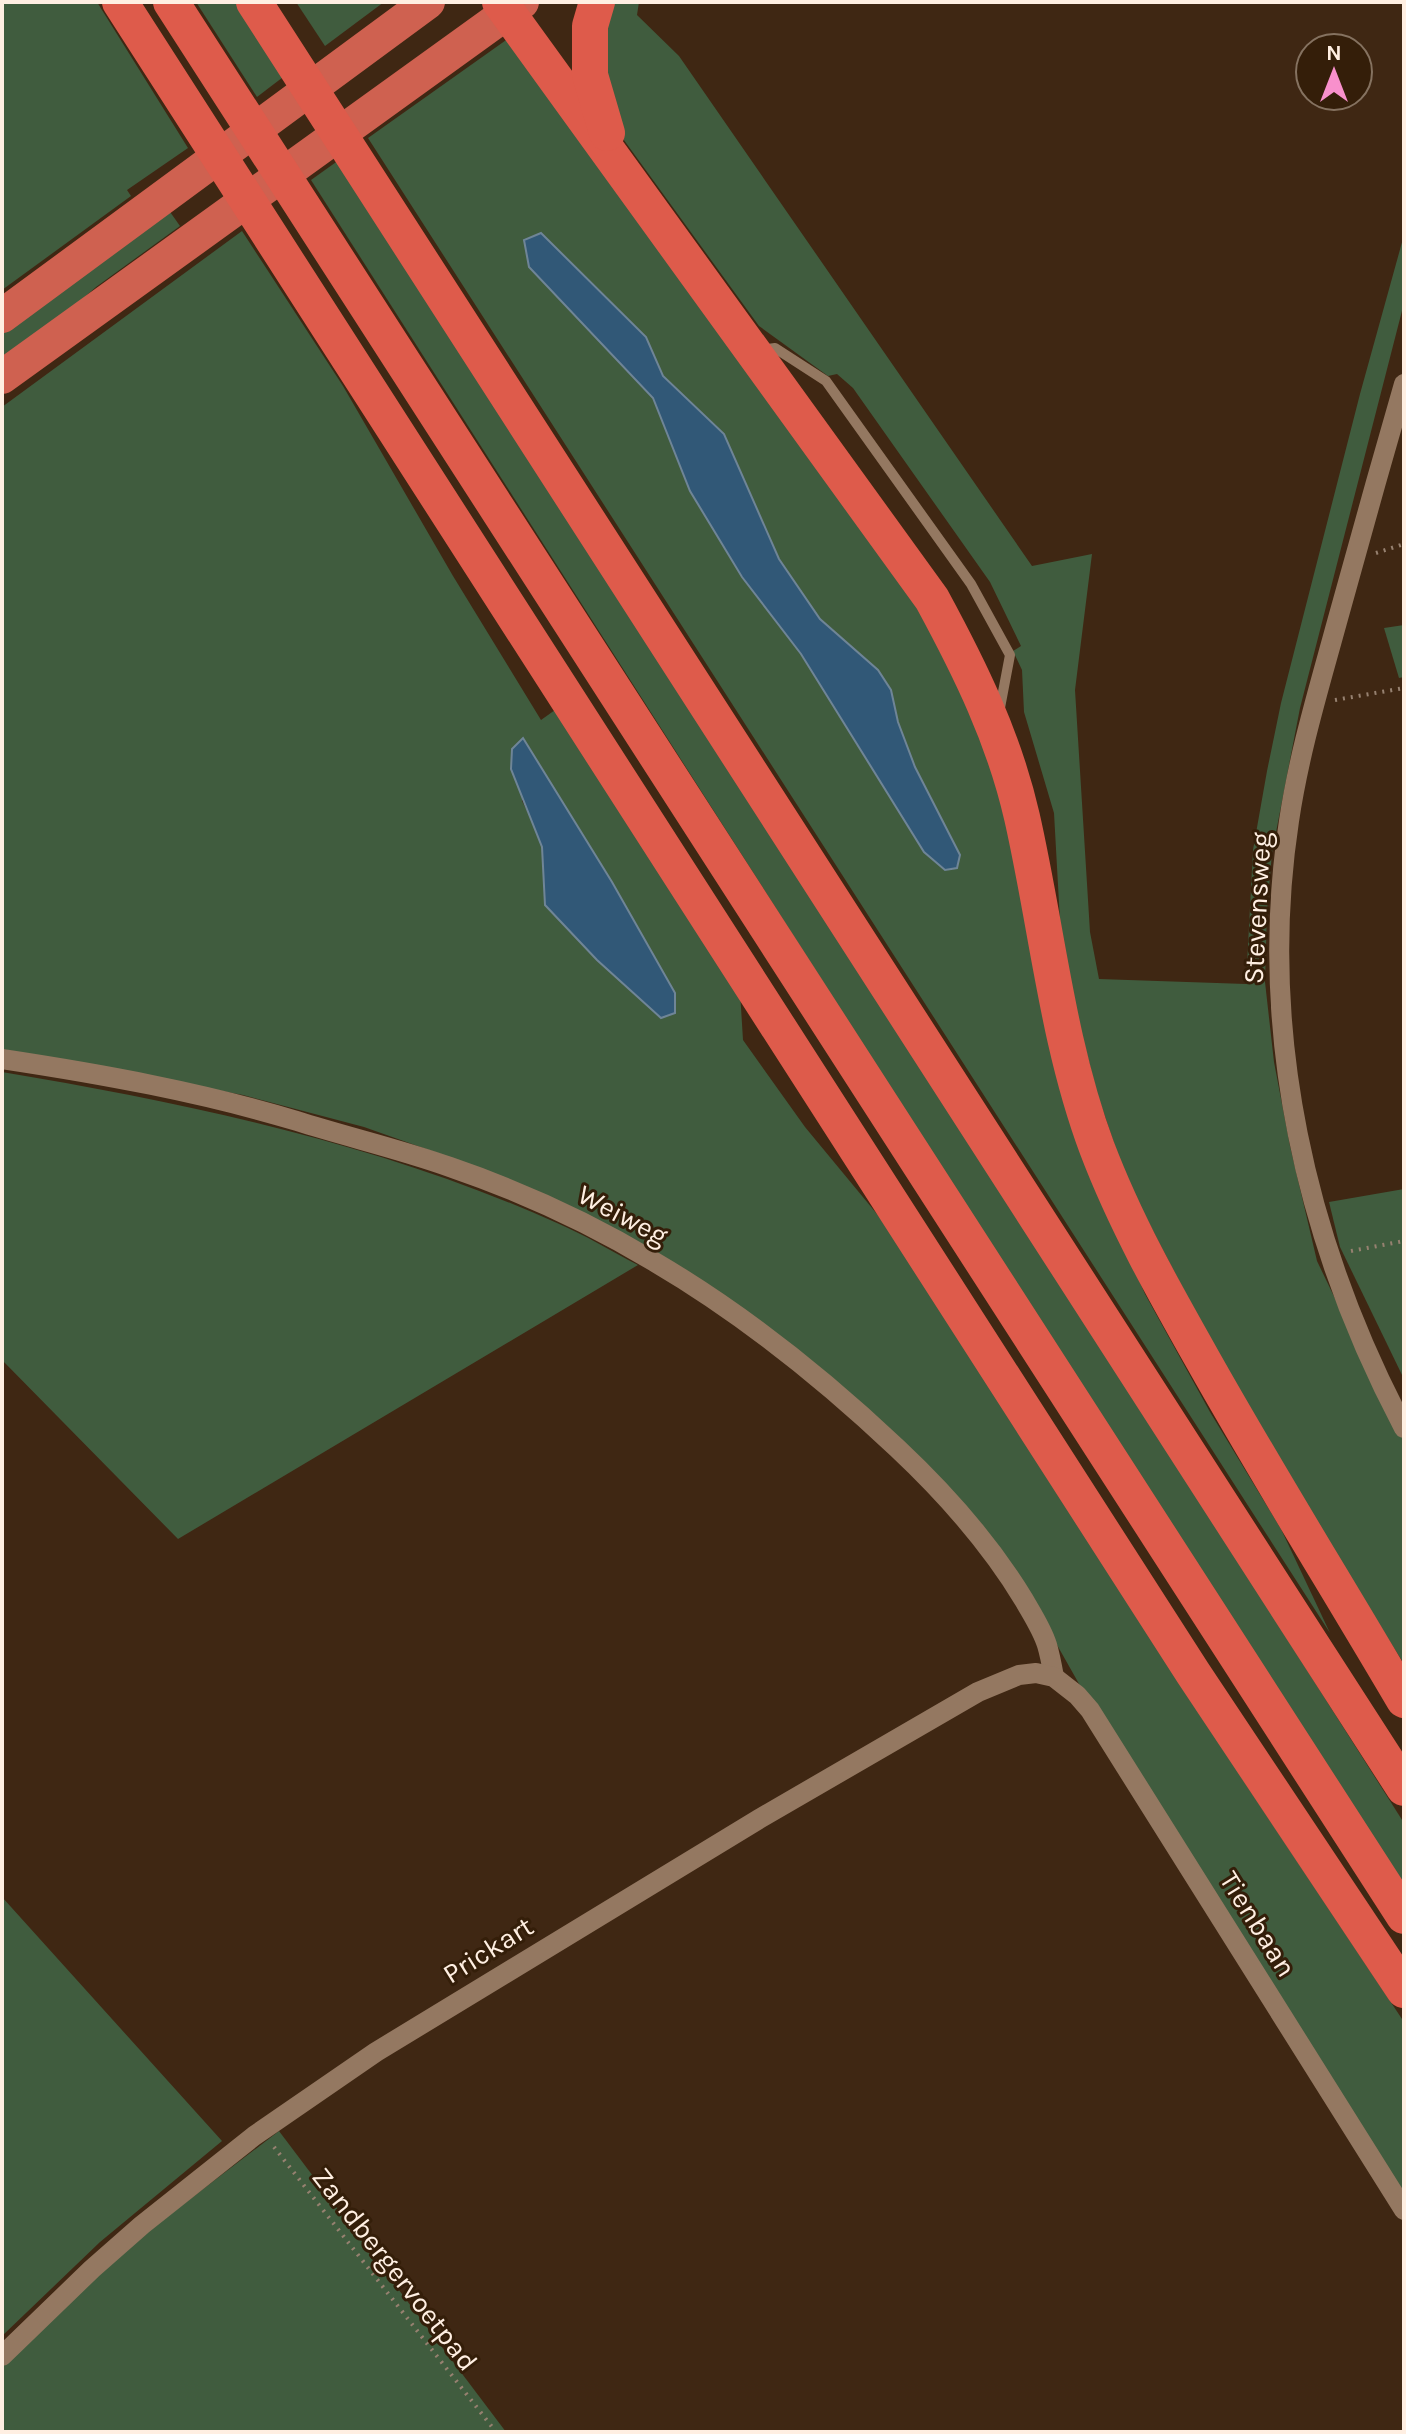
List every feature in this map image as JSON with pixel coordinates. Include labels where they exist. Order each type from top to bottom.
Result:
[{"type":"highway","points":[[120,2],[1185,1660],[1404,1990]]},
{"type":"highway","points":[[171,2],[1404,1916]]},
{"type":"highway","points":[[254,2],[1404,1788]]},
{"type":"highway","points":[[597,2],[590,26],[590,75],[612,156]]},
{"type":"highway","points":[[2,377],[432,67],[510,6],[612,156],[932,599],[972,673],[996,731],[1022,817],[1062,1030],[1097,1147],[1118,1199],[1162,1287],[1224,1397],[1404,1700]]},
{"type":"highway","points":[[2,316],[415,12]]},
{"type":"street","name":"Stevensweg","points":[[1404,384],[1296,776],[1284,857],[1281,931],[1282,1014],[1288,1078],[1299,1142],[1330,1256],[1357,1332],[1404,1428]]},
{"type":"street","name":"Weiweg","points":[[2,1059],[80,1071],[198,1096],[334,1130],[460,1170],[567,1215],[655,1262],[746,1324],[828,1388],[940,1489],[989,1545],[1025,1601],[1047,1644],[1054,1677]]},
{"type":"street","name":"Prickart","points":[[2,2356],[142,2225],[262,2131],[376,2052],[559,1939],[932,1718],[998,1682],[1036,1673],[1054,1677]]},
{"type":"street","name":"Tienbaan","points":[[1054,1677],[1090,1710],[1404,2210]]},
{"type":"path","points":[[1314,703],[1404,688]]},
{"type":"path","points":[[1330,1256],[1404,1241]]},
{"type":"path","name":"Zandbergervoetpad","points":[[262,2131],[496,2432]]},
{"type":"green space","points":[[2,2],[97,2],[188,148],[127,190],[131,196],[2,290]]},
{"type":"green space","points":[[196,2],[247,2],[291,71],[257,97]]},
{"type":"green space","points":[[296,2],[384,2],[325,46]]},
{"type":"green space","points":[[612,2],[639,2],[637,15],[679,56],[1032,566],[1092,554],[1075,690],[1090,932],[1099,979],[1246,984],[1253,850],[1281,703],[1404,235],[1404,303],[1300,708],[1272,853],[1265,982],[1274,1062],[1317,1261],[1404,1442],[1404,1664],[1289,1479],[1210,1340],[1127,1181],[1097,1093],[1062,957],[1054,813],[1024,712],[1022,670],[1013,651],[1021,646],[990,582],[853,388],[837,374],[828,376],[759,326],[621,136],[609,107],[603,27]]},
{"type":"green space","points":[[509,38],[927,613],[977,701],[1099,1192],[1145,1294],[1210,1412],[1281,1529],[1330,1633],[368,138]],"holes":[[[541,234],[646,337],[663,376],[724,434],[779,559],[820,619],[891,690],[898,722],[915,767],[960,855],[924,852],[801,654],[742,577],[690,491],[653,398],[529,267]]]},
{"type":"green space","points":[[346,155],[1404,1823],[1404,1892],[311,180]]},
{"type":"green space","points":[[168,209],[180,226],[96,287],[2,369],[2,330]]},
{"type":"green space","points":[[242,231],[343,386],[541,720],[555,710],[740,991],[743,1040],[805,1127],[910,1254],[1247,1786],[1404,2022],[1404,2199],[1100,1721],[1039,1613],[981,1523],[737,1310],[477,1167],[364,1127],[243,1095],[2,1049],[2,407]],"holes":[[[523,738],[612,882],[675,993],[661,1018],[546,905],[542,847],[522,801]]]},
{"type":"green space","points":[[1404,625],[1404,677],[1399,678],[1384,628]]},
{"type":"green space","points":[[2,1072],[215,1113],[354,1149],[490,1195],[567,1228],[638,1265],[178,1539],[2,1360]]},
{"type":"green space","points":[[1404,1189],[1404,1379],[1340,1247],[1329,1202]]},
{"type":"green space","points":[[2,1897],[222,2141],[100,2242],[2,2336]]},
{"type":"green space","points":[[279,2131],[506,2432],[2,2432],[2,2364],[117,2255]]},
{"type":"water","points":[[541,233],[646,337],[663,376],[724,434],[779,559],[820,619],[878,670],[891,690],[898,722],[915,767],[960,855],[957,868],[945,870],[924,852],[801,654],[742,577],[690,491],[653,398],[529,267],[524,240]]},
{"type":"water","points":[[523,738],[612,882],[675,993],[675,1013],[661,1018],[597,960],[545,905],[542,847],[511,769],[512,749]]}]
